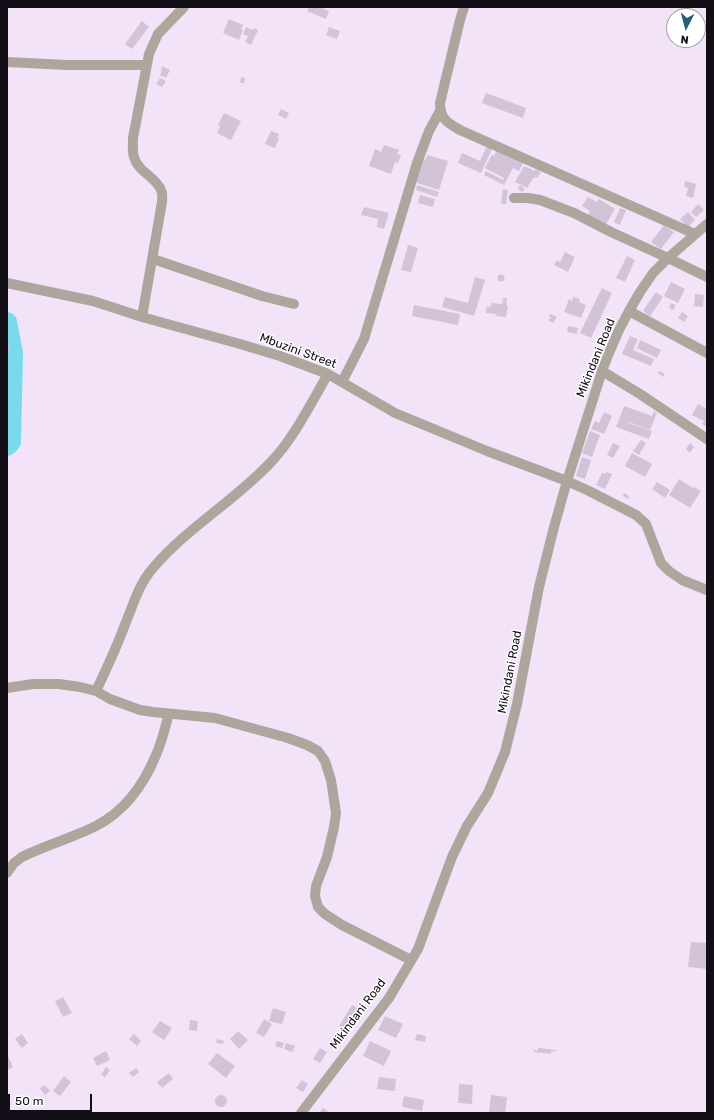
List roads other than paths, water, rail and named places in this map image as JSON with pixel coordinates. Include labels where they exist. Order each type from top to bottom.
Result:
[{"type":"street","points":[[142,317],[162,202],[162,190],[135,161],[132,149],[133,138],[149,54],[158,34],[184,7]]},
{"type":"street","points":[[464,7],[440,103],[440,111],[443,118],[460,130],[695,234]]},
{"type":"street","points":[[7,62],[67,65],[147,65]]},
{"type":"street","points":[[342,382],[364,339],[417,163],[429,131],[440,111]]},
{"type":"street","points":[[514,198],[540,200],[555,205],[707,277]]},
{"type":"street","name":"Mikindani Road","points":[[301,1113],[389,998],[418,949],[452,857],[467,826],[488,792],[505,752],[517,704],[539,587],[554,526],[602,371],[619,330],[640,292],[653,273],[707,224]]},
{"type":"street","points":[[152,259],[255,294],[294,304]]},
{"type":"street","name":"Mbuzini Street","points":[[7,283],[93,301],[142,317],[273,354],[328,374],[395,413],[487,451],[567,481],[636,515],[646,524],[661,562],[669,571],[682,580],[707,590]]},
{"type":"street","points":[[629,311],[707,353]]},
{"type":"street","points":[[602,371],[640,394],[707,439]]},
{"type":"street","points":[[96,690],[108,667],[144,579],[153,567],[191,530],[204,521],[258,475],[272,461],[284,447],[328,374]]},
{"type":"street","points":[[7,688],[33,684],[59,684],[96,690],[110,699],[140,710],[215,718],[288,738],[318,751],[325,761],[331,780],[336,813],[327,857],[316,886],[315,896],[318,907],[325,914],[342,925],[411,960]]},
{"type":"street","points":[[7,873],[14,863],[22,857],[96,826],[112,816],[127,803],[145,779],[157,754],[169,714]]},
{"type":"waterway","points":[[7,322],[13,353],[11,442],[7,446]]}]
